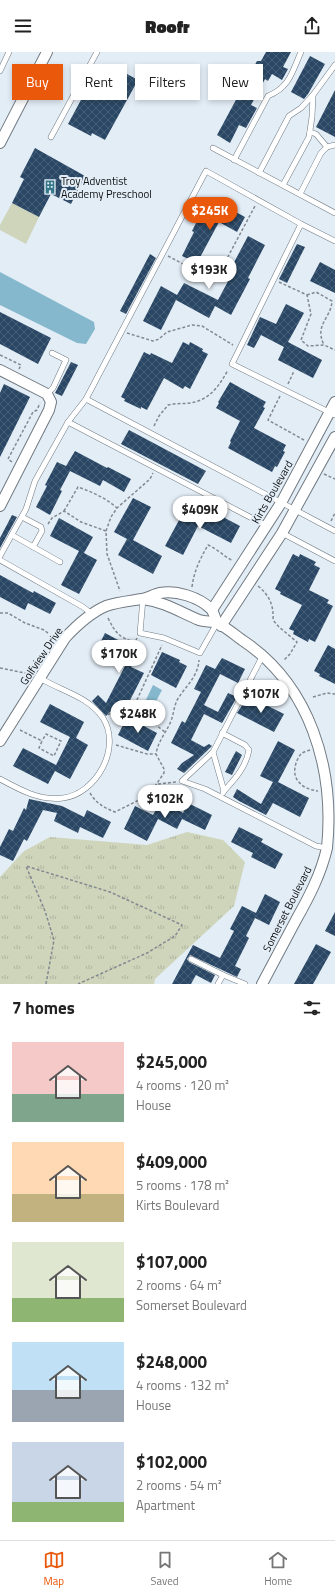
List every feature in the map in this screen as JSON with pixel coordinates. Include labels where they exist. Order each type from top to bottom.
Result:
[{"type":"street","points":[[0,143],[47,52]]},
{"type":"street","points":[[0,370],[51,402],[49,410],[3,494],[0,506]]},
{"type":"street","name":"Kirts Boulevard","points":[[212,610],[281,503],[332,413],[335,402]]},
{"type":"street","points":[[212,610],[219,624],[282,533],[335,437]]},
{"type":"street","name":"Golfview Drive","points":[[0,741],[66,638],[74,628],[92,614],[106,606],[143,599],[160,593],[176,593],[200,602],[212,610]]},
{"type":"street","name":"Golfview Drive","points":[[143,599],[153,600],[174,607],[200,620],[219,624]]},
{"type":"street","name":"Somerset Boulevard","points":[[219,624],[263,655],[282,674],[305,704],[318,731],[328,761],[332,794],[333,825],[317,881],[262,984]]},
{"type":"lane","points":[[0,71],[10,52]]},
{"type":"lane","points":[[52,137],[97,52]]},
{"type":"lane","points":[[234,160],[268,96],[277,92],[287,84],[301,52]]},
{"type":"lane","points":[[259,173],[289,116],[301,108],[313,95],[335,65]]},
{"type":"lane","points":[[330,72],[335,75]]},
{"type":"lane","points":[[283,185],[309,137],[313,95]]},
{"type":"lane","points":[[310,132],[316,134],[328,147]]},
{"type":"lane","points":[[300,194],[321,153],[328,147],[335,145]]},
{"type":"lane","points":[[213,148],[335,213]]},
{"type":"lane","points":[[0,556],[22,517],[36,481],[68,422],[86,399],[206,171],[259,199],[301,224],[335,241]]},
{"type":"lane","points":[[301,224],[232,364],[332,413]]},
{"type":"lane","points":[[44,397],[53,388],[66,360],[52,353]]},
{"type":"lane","points":[[86,399],[335,531]]},
{"type":"lane","points":[[68,422],[267,526]]},
{"type":"lane","points":[[22,517],[41,527],[42,531],[33,547]]},
{"type":"lane","points":[[282,533],[335,561]]},
{"type":"lane","points":[[12,535],[60,562]]},
{"type":"lane","points":[[0,560],[83,607],[92,614]]},
{"type":"lane","points":[[143,599],[140,633],[164,638],[200,653],[219,624]]},
{"type":"lane","points":[[263,655],[212,752],[182,781],[205,789],[316,846],[327,848]]},
{"type":"lane","points":[[0,779],[32,795],[47,798],[74,796],[87,788],[93,781],[106,757],[110,743],[103,719],[88,702],[49,684],[40,678]]},
{"type":"lane","points":[[222,733],[246,745],[249,750],[248,757],[238,776],[224,791],[222,798]]},
{"type":"lane","points":[[212,752],[224,791]]},
{"type":"lane","points":[[190,959],[245,984]]},
{"type":"lane","points":[[218,984],[223,975]]},
{"type":"path","points":[[162,253],[215,281],[259,199]]},
{"type":"path","points":[[274,280],[307,295],[316,292],[332,301],[332,306],[323,322],[320,332],[324,345]]},
{"type":"path","points":[[307,295],[311,314],[301,340],[308,346],[324,345],[335,350]]},
{"type":"path","points":[[122,331],[153,341],[159,339],[167,332],[180,328],[192,325],[202,326],[239,348]]},
{"type":"path","points":[[0,355],[21,365],[19,369],[25,372]]},
{"type":"path","points":[[150,434],[159,416],[168,405],[202,400],[213,393],[221,383],[232,364]]},
{"type":"path","points":[[287,385],[294,371]]},
{"type":"path","points":[[281,395],[268,420],[306,441]]},
{"type":"path","points":[[9,467],[12,461],[8,459],[33,412],[37,410],[44,397]]},
{"type":"path","points":[[120,592],[107,554],[106,531],[111,517],[117,508],[150,479],[156,468]]},
{"type":"path","points":[[324,474],[335,479]]},
{"type":"path","points":[[42,531],[52,518],[64,511],[78,487],[94,493],[117,508]]},
{"type":"path","points":[[64,511],[81,522],[106,531]]},
{"type":"path","points":[[192,589],[193,577],[198,562],[208,545],[215,548],[226,558],[234,561]]},
{"type":"path","points":[[257,585],[267,594],[271,602],[274,611],[274,620],[279,627],[297,642],[290,654],[284,660]]},
{"type":"path","points":[[0,613],[8,613],[25,623],[44,630],[53,637]]},
{"type":"path","points":[[108,618],[119,636],[135,642]]},
{"type":"path","points":[[126,711],[136,702],[149,671],[161,649]]},
{"type":"path","points":[[94,799],[105,808],[115,812],[141,799],[151,792],[158,784],[164,773],[164,769],[156,754],[160,741],[171,722],[178,699],[190,684],[199,667]]},
{"type":"path","points":[[0,668],[30,674]]},
{"type":"path","points":[[313,697],[327,693],[335,694]]},
{"type":"path","points":[[114,711],[126,711],[156,725],[165,732]]},
{"type":"path","points":[[20,730],[42,741]]},
{"type":"path","points":[[46,734],[61,741],[54,756],[39,748],[42,741],[46,734]]},
{"type":"path","points":[[122,747],[147,754],[156,754]]},
{"type":"path","points":[[313,749],[302,754],[297,761],[294,771],[298,781],[308,789],[322,792]]},
{"type":"path","points":[[158,784],[171,783]]},
{"type":"path","points":[[46,984],[54,940],[45,911],[26,866],[110,892],[182,925],[175,936],[147,953],[78,984]]},
{"type":"green space","points":[[12,203],[39,217],[26,244],[0,230],[0,225]]},
{"type":"green space","points":[[187,832],[223,840],[245,862],[234,906],[155,979],[154,984],[0,984],[0,877],[24,851],[50,837],[147,845]]},
{"type":"water","points":[[0,272],[94,322],[95,329],[86,344],[77,343],[0,305]]},
{"type":"water","points":[[153,685],[162,690],[151,711],[143,706]]},
{"type":"building","points":[[266,52],[291,52],[283,67],[288,69],[282,80],[272,74],[268,81],[265,79],[263,83],[263,64],[255,64],[257,61],[261,61]]},
{"type":"building","points":[[310,56],[325,64],[304,99],[291,92]]},
{"type":"building","points":[[127,74],[135,78],[135,85],[127,100]]},
{"type":"building","points":[[335,90],[335,137],[316,127]]},
{"type":"building","points":[[81,100],[127,100],[105,140],[92,133],[91,136],[68,124]]},
{"type":"building","points":[[236,100],[254,100],[251,105],[257,108],[246,128],[239,125],[230,143],[217,135]]},
{"type":"building","name":"Troy Adventist Academy Preschool","points":[[35,148],[85,176],[71,204],[51,194],[39,217],[12,203],[24,179],[20,177]]},
{"type":"building","points":[[223,205],[245,217],[237,232],[219,222],[197,263],[182,256],[194,232],[192,231],[202,211],[216,218]]},
{"type":"building","points":[[248,236],[265,245],[248,278],[250,279],[231,315],[215,306],[209,318],[176,300],[161,330],[143,321],[161,286],[177,295],[184,283],[218,300],[233,272],[230,270]]},
{"type":"building","points":[[297,244],[305,247],[287,283],[279,279]]},
{"type":"building","points":[[150,254],[156,258],[126,314],[120,311]]},
{"type":"building","points":[[320,262],[335,270],[335,293],[310,281]]},
{"type":"building","points":[[286,304],[304,313],[288,342],[322,360],[313,378],[278,360],[284,347],[261,335],[254,348],[247,345],[260,317],[276,324]]},
{"type":"building","points":[[0,312],[51,338],[38,364],[0,344]]},
{"type":"building","points":[[183,342],[189,345],[190,342],[203,349],[202,351],[208,354],[190,389],[185,386],[183,389],[164,378],[147,410],[141,407],[141,409],[124,401],[125,399],[121,397],[144,352],[150,355],[151,353],[172,363]]},
{"type":"building","points":[[71,362],[78,365],[62,396],[55,393]]},
{"type":"building","points":[[230,382],[266,402],[263,407],[265,408],[254,428],[286,445],[283,451],[285,452],[277,467],[275,466],[272,472],[228,448],[240,421],[216,408]]},
{"type":"building","points":[[4,384],[30,397],[0,457],[0,393]]},
{"type":"building","points":[[129,430],[206,471],[198,484],[121,444]]},
{"type":"building","points":[[75,451],[131,479],[124,492],[103,480],[100,486],[70,471],[60,490],[62,491],[50,515],[36,507],[57,462],[66,466]]},
{"type":"building","points":[[133,498],[151,507],[133,540],[162,556],[153,574],[118,555],[127,539],[114,532]]},
{"type":"building","points":[[206,508],[240,526],[231,543],[198,526],[183,555],[165,546],[184,511],[200,520]]},
{"type":"building","points":[[12,515],[17,517],[0,548],[0,538]]},
{"type":"building","points":[[59,518],[93,537],[84,553],[97,560],[79,594],[61,585],[79,551],[50,536]]},
{"type":"building","points":[[293,554],[299,557],[300,554],[316,562],[314,565],[320,568],[309,590],[329,600],[327,603],[333,606],[315,642],[309,639],[308,642],[293,634],[294,631],[289,629],[302,605],[280,594],[281,592],[275,589]]},
{"type":"building","points":[[0,575],[33,593],[34,591],[56,603],[50,614],[28,603],[25,610],[0,597]]},
{"type":"building","points":[[105,633],[139,651],[131,667],[144,673],[126,708],[118,704],[106,716],[92,701],[98,695],[106,703],[125,666],[96,651]]},
{"type":"building","points":[[328,645],[335,649],[335,684],[319,676],[320,674],[314,671]]},
{"type":"building","points":[[162,652],[180,660],[179,662],[187,666],[176,688],[151,675]]},
{"type":"building","points":[[222,658],[245,669],[238,683],[220,674],[204,705],[218,712],[228,693],[237,697],[222,723],[204,714],[191,740],[204,747],[209,744],[212,746],[184,773],[177,769],[182,763],[194,755],[171,743],[182,721],[185,723],[201,692],[194,689],[206,665],[215,669]]},
{"type":"building","points":[[248,696],[284,714],[274,732],[237,713]]},
{"type":"building","points":[[50,704],[84,722],[76,738],[88,745],[70,779],[55,771],[48,784],[13,766],[23,748],[56,765],[70,737],[40,722]]},
{"type":"building","points":[[127,717],[157,733],[148,751],[118,735]]},
{"type":"building","points":[[278,741],[295,750],[278,782],[309,798],[300,817],[273,803],[266,815],[233,797],[237,789],[261,804],[273,782],[260,776]]},
{"type":"building","points":[[236,751],[242,755],[232,775],[225,772]]},
{"type":"building","points":[[29,799],[62,806],[84,817],[87,810],[111,822],[103,838],[80,827],[78,833],[54,821],[57,813],[43,810],[27,841],[24,839],[13,861],[0,855],[0,847],[9,829],[13,831],[24,808],[26,810]]},
{"type":"building","points":[[161,801],[183,813],[188,803],[212,815],[205,830],[182,819],[177,829],[158,819],[147,841],[124,829],[135,806],[153,815]]},
{"type":"building","points":[[239,827],[263,839],[261,842],[283,854],[275,869],[251,857],[253,853],[231,842]]},
{"type":"building","points":[[265,894],[280,902],[269,925],[255,918],[246,936],[249,938],[235,966],[241,969],[237,977],[190,955],[187,959],[189,962],[215,975],[211,983],[196,975],[191,984],[172,984],[193,945],[220,958],[234,931],[230,929],[242,906],[256,913]]},
{"type":"building","points":[[335,912],[335,936],[325,931]]},
{"type":"building","points":[[316,944],[331,952],[313,984],[294,984]]},
{"type":"place","name":"Troy Adventist Academy Preschool","points":[[50,187]]}]
